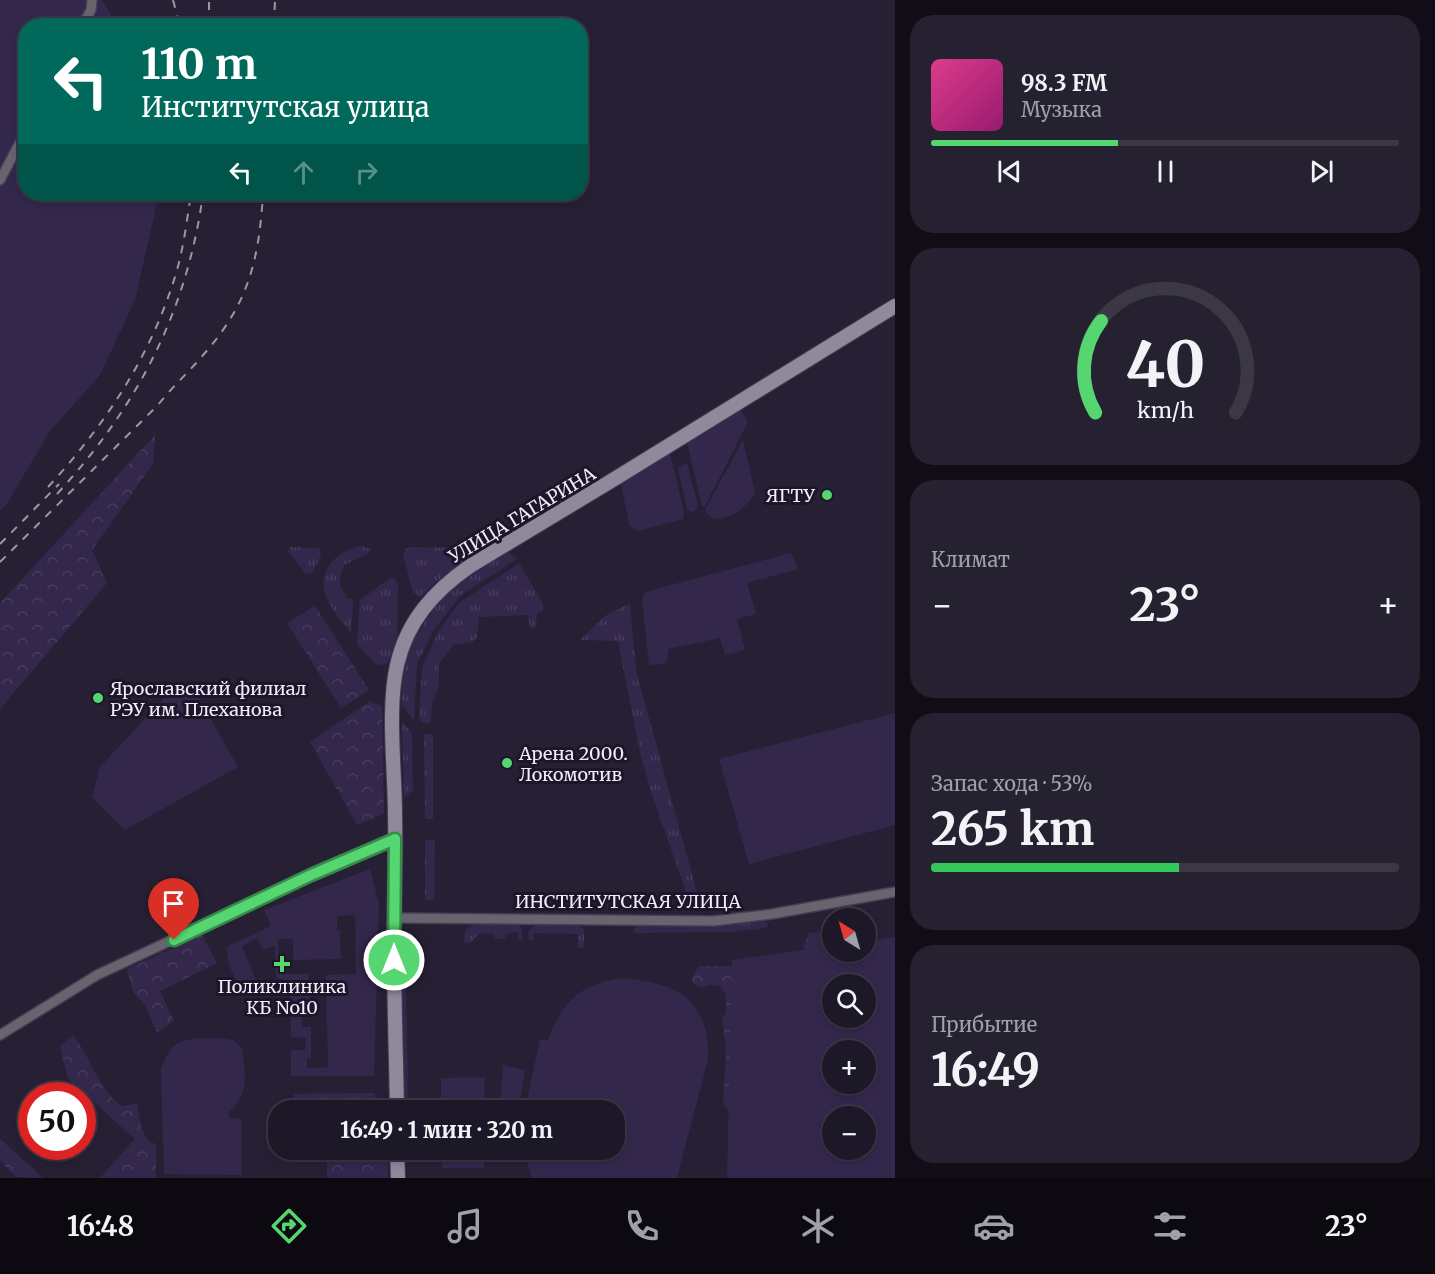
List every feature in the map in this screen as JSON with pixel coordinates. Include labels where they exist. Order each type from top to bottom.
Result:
[{"type":"main road","name":"УЛИЦА ГАГАРИНА","points":[[397,1100],[394,685],[397,665],[407,636],[431,597],[448,581],[470,566],[895,306]]},
{"type":"main road","points":[[398,1160],[398,1178]]},
{"type":"street","points":[[86,18],[91,10],[92,0]]},
{"type":"street","points":[[0,180],[18,147]]},
{"type":"street","points":[[0,1035],[97,975],[300,880],[395,839]]},
{"type":"street","name":"ИНСТИТУТСКАЯ УЛИЦА","points":[[395,918],[714,921],[895,892]]},
{"type":"green space","points":[[0,0],[102,0],[111,14],[109,18],[18,18],[18,201],[157,201],[135,300],[100,375],[50,431],[6,505],[0,511]]},
{"type":"green space","points":[[738,406],[747,420],[746,426],[705,506],[702,506],[686,439]]},
{"type":"green space","points":[[155,435],[153,464],[92,550],[107,583],[0,709],[0,603]]},
{"type":"green space","points":[[743,440],[755,493],[739,511],[716,519],[705,510]]},
{"type":"green space","points":[[669,449],[684,512],[683,519],[637,531],[629,525],[621,483],[625,476]]},
{"type":"green space","points":[[687,463],[698,506],[694,512],[687,510],[678,467]]},
{"type":"green space","points":[[360,546],[371,549],[369,553],[344,565],[340,575],[341,587],[348,599],[353,600],[351,633],[328,602],[324,584],[325,575],[335,558]]},
{"type":"green space","points":[[290,547],[318,548],[321,551],[312,573],[306,574],[288,551]]},
{"type":"green space","points":[[410,547],[464,548],[469,550],[470,555],[467,560],[437,581],[420,597],[413,592],[403,555]]},
{"type":"green space","points":[[505,552],[517,559],[461,595],[433,631],[417,664],[414,720],[402,706],[402,669],[413,640],[440,599],[468,576]]},
{"type":"green space","points":[[791,553],[798,569],[747,583],[756,614],[737,619],[745,650],[725,655],[720,638],[668,649],[667,663],[649,665],[642,599],[645,592]]},
{"type":"green space","points":[[519,563],[543,604],[543,610],[537,613],[536,627],[530,628],[528,615],[479,617],[477,638],[470,643],[454,644],[439,664],[439,687],[432,703],[431,720],[429,723],[422,723],[419,718],[422,668],[438,632],[459,603]]},
{"type":"green space","points":[[390,578],[395,579],[398,585],[397,631],[399,637],[388,662],[384,665],[376,664],[357,645],[360,600]]},
{"type":"green space","points":[[630,603],[636,671],[700,903],[690,903],[652,795],[641,757],[618,641],[580,640],[605,616]]},
{"type":"green space","points":[[315,606],[369,690],[341,708],[287,623]]},
{"type":"green space","points":[[179,682],[191,684],[238,767],[125,830],[92,797],[100,767]]},
{"type":"green space","points":[[370,701],[382,706],[384,814],[357,825],[310,742]]},
{"type":"green space","points":[[895,713],[895,825],[749,864],[719,759]]},
{"type":"green space","points":[[402,722],[412,733],[413,790],[404,798]]},
{"type":"green space","points":[[424,734],[433,734],[433,819],[425,819]]},
{"type":"green space","points":[[425,840],[435,840],[434,900],[425,900]]},
{"type":"green space","points":[[370,869],[379,904],[374,1076],[291,1076],[291,1050],[305,1050],[306,1038],[291,1037],[291,981],[276,978],[275,946],[263,950],[257,938],[242,946],[258,985],[242,993],[231,970],[227,952],[228,946],[271,926],[264,910]],"holes":[[[355,915],[356,974],[326,975],[328,1067],[307,1068],[307,1058],[311,1058],[311,1027],[302,1027],[301,1006],[310,1005],[309,974],[279,974],[278,939],[293,939],[293,960],[341,959],[337,916]]]},
{"type":"green space","points":[[764,921],[768,923],[767,928],[729,932],[634,933],[634,928],[639,925],[729,925]]},
{"type":"green space","points":[[475,923],[516,924],[521,927],[523,940],[518,939],[518,932],[508,933],[504,939],[496,939],[492,933],[479,934],[470,943],[464,943],[465,930]]},
{"type":"green space","points":[[536,924],[580,926],[584,930],[584,948],[578,948],[578,934],[534,933],[534,940],[529,940],[528,932]]},
{"type":"green space","points":[[822,931],[822,953],[810,955],[803,948],[809,933]]},
{"type":"green space","points":[[202,935],[217,963],[160,991],[174,1021],[157,1032],[145,1005],[133,992],[127,969]]},
{"type":"green space","points":[[895,937],[895,1178],[727,1178],[732,960],[822,947],[822,962],[876,962],[876,940]]},
{"type":"green space","points":[[699,966],[737,966],[734,1115],[723,1104],[726,1050],[722,1019],[726,1012],[726,994],[720,986],[709,985],[701,988],[693,984],[692,978]]},
{"type":"green space","points":[[406,973],[408,1100],[402,1100],[399,974]]},
{"type":"green space","points":[[624,978],[643,980],[674,990],[687,998],[703,1022],[708,1059],[677,1178],[532,1178],[528,1160],[625,1160],[625,1100],[527,1100],[540,1039],[548,1040],[560,1015],[576,996],[596,984]]},
{"type":"green space","points":[[73,1035],[100,1082],[113,1099],[121,1106],[137,1104],[144,1134],[147,1139],[156,1144],[156,1178],[100,1178],[135,1139],[96,1104],[96,1082],[71,1082],[68,1079],[60,1046]]},
{"type":"green space","points":[[220,1038],[233,1040],[242,1048],[245,1083],[240,1098],[228,1113],[230,1118],[241,1119],[242,1175],[164,1174],[161,1070],[165,1059],[170,1050],[182,1041]]},
{"type":"green space","points":[[503,1065],[525,1070],[520,1100],[501,1100]]},
{"type":"green space","points":[[485,1077],[484,1100],[441,1100],[441,1078]]},
{"type":"green space","points":[[375,1093],[375,1100],[294,1100],[294,1094]]},
{"type":"green space","points":[[0,1139],[18,1155],[18,1160],[23,1160],[43,1178],[15,1177],[0,1160]]},
{"type":"green space","points":[[327,1160],[388,1160],[388,1178],[327,1178]]},
{"type":"green space","points":[[442,1160],[484,1160],[484,1168],[442,1168]]},
{"type":"railway","points":[[173,0],[178,18]]},
{"type":"railway","points":[[209,0],[209,18]]},
{"type":"railway","points":[[274,18],[275,0]]},
{"type":"railway","points":[[48,487],[108,413],[141,359],[167,301],[177,270],[190,201]]},
{"type":"railway","points":[[57,494],[86,461],[111,427],[154,356],[185,278],[202,201]]},
{"type":"railway","points":[[0,562],[158,405],[219,335],[232,317],[249,279],[258,239],[262,201]]},
{"type":"railway","points":[[0,544],[59,484]]},
{"type":"place","name":"ЯГТУ","points":[[827,495]]},
{"type":"place","name":"Ярославский филиал РЭУ им. Плеханова","points":[[98,698]]},
{"type":"place","name":"Арена 2000. Локомотив","points":[[507,763]]},
{"type":"place","name":"Поликлиника КБ No10","points":[[282,964]]},
{"type":"route","points":[[174,940],[311,875],[395,839],[394,960]]}]
